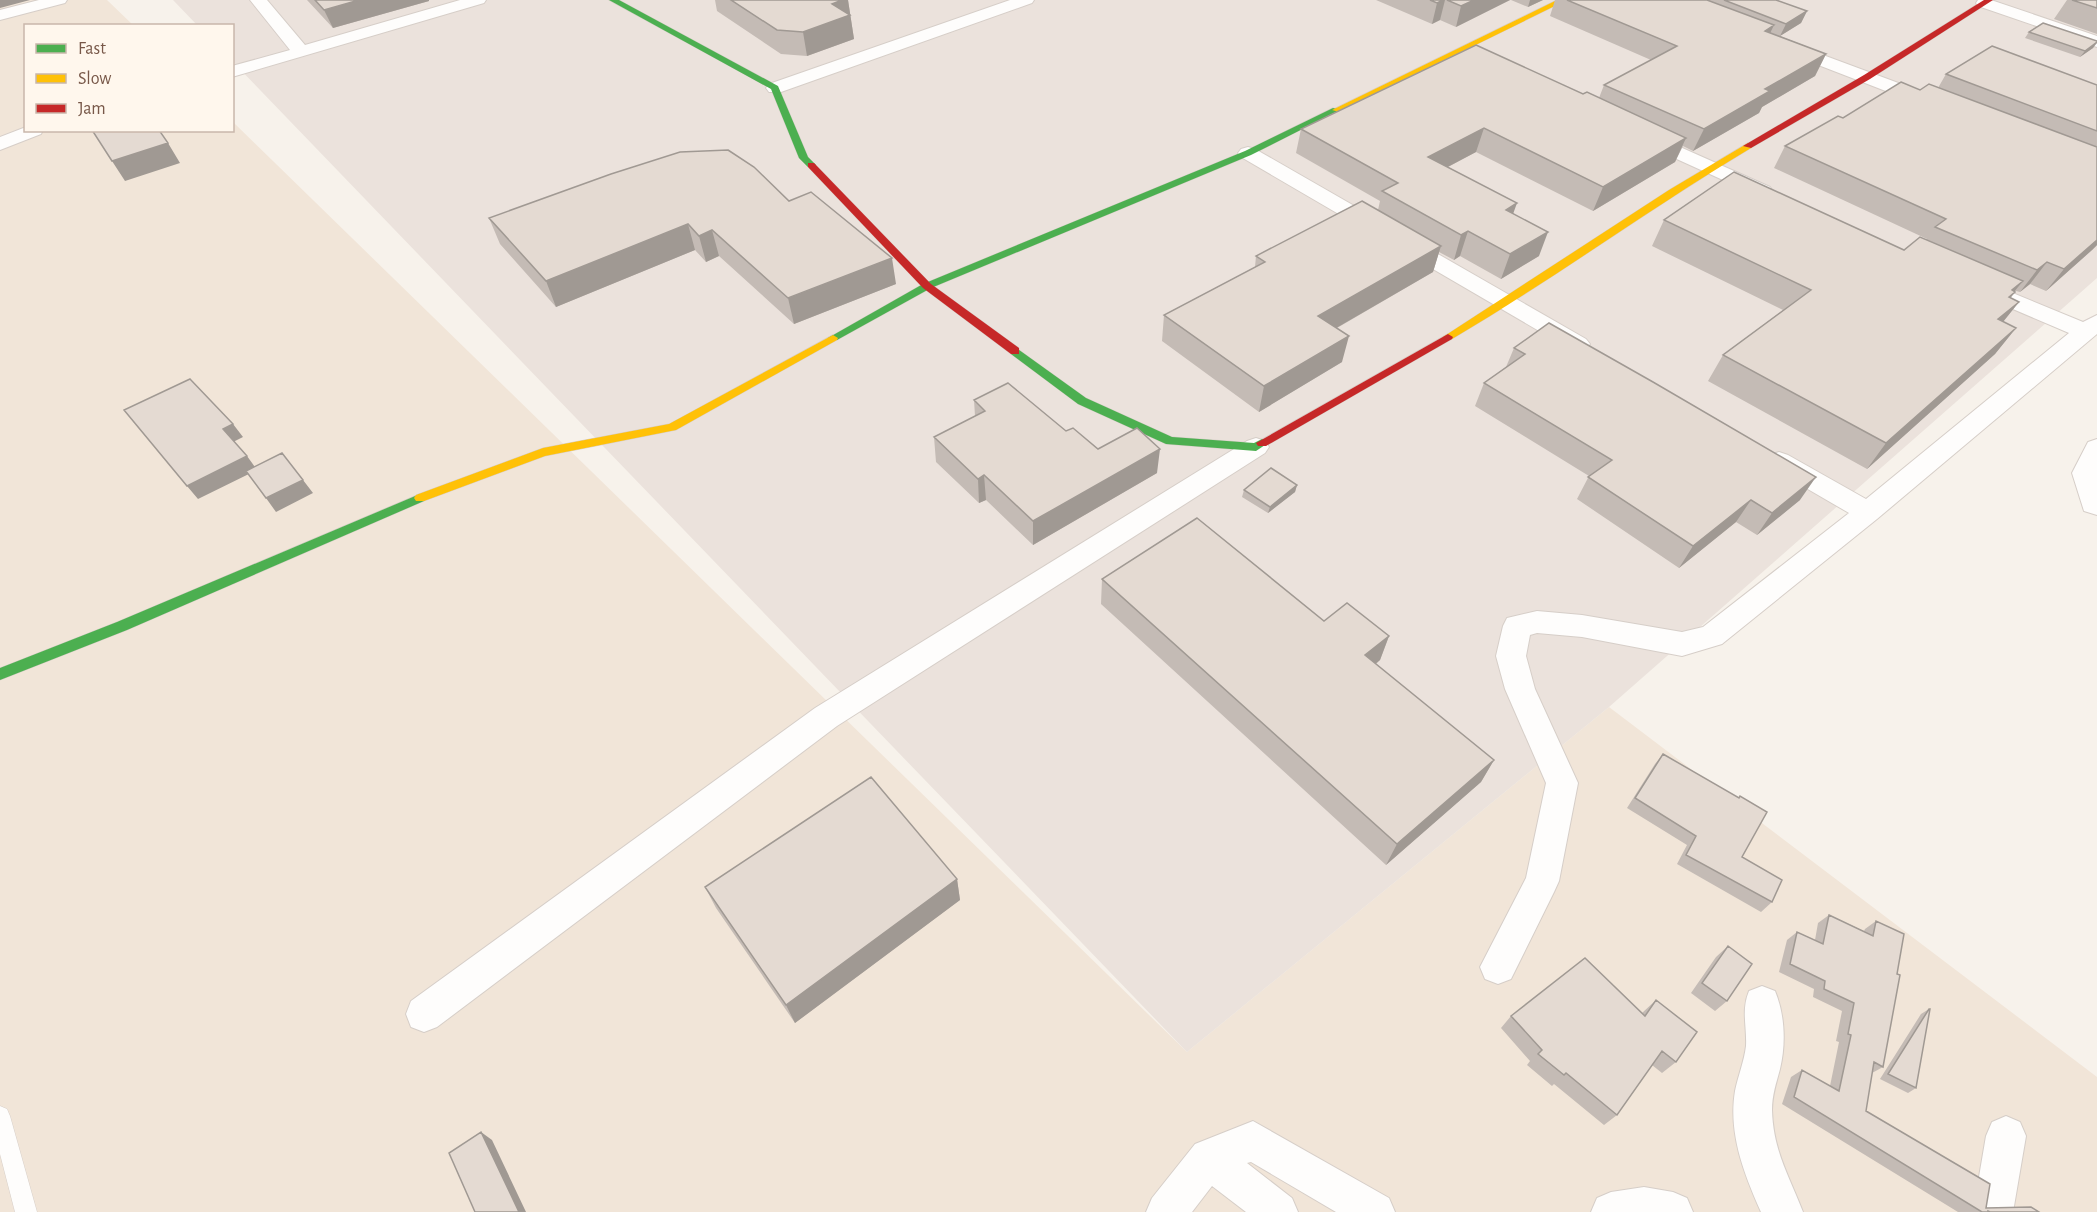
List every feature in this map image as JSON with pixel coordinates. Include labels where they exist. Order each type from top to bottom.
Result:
[{"type":"street","points":[[0,15],[59,0]]},
{"type":"street","points":[[258,0],[301,52]]},
{"type":"street","points":[[234,71],[478,0]]},
{"type":"street","points":[[613,0],[775,88],[804,158],[927,286],[1082,401],[1170,441],[1256,447]]},
{"type":"street","points":[[984,0],[1000,9]]},
{"type":"street","points":[[775,88],[1026,0]]},
{"type":"street","points":[[0,674],[122,626],[440,490],[543,452],[672,428],[927,286],[1248,153],[1563,0]]},
{"type":"street","points":[[424,1014],[826,717],[1256,447],[1508,303],[1709,168],[1867,77],[1986,1],[2097,42]]},
{"type":"street","points":[[1772,40],[1944,107]]},
{"type":"street","points":[[1457,50],[1478,60]]},
{"type":"street","points":[[1625,129],[1785,201]]},
{"type":"street","points":[[0,144],[29,132]]},
{"type":"street","points":[[1248,153],[1601,357]]},
{"type":"street","points":[[1498,967],[1542,881],[1562,783],[1517,678],[1511,656],[1517,626],[1537,622],[1582,626],[1682,644],[1712,636],[1868,512],[2091,327],[1967,281]]},
{"type":"street","points":[[1755,446],[1868,512]]},
{"type":"street","points":[[2097,448],[2085,473],[2093,504],[2097,505]]},
{"type":"street","points":[[1762,1004],[1764,1052],[1754,1088],[1752,1116],[1757,1147],[1767,1180],[1783,1212]]},
{"type":"street","points":[[1993,1212],[2006,1136]]},
{"type":"street","points":[[1166,1212],[1209,1158],[1253,1141],[1375,1212]]},
{"type":"street","points":[[1209,1158],[1278,1212]]},
{"type":"street","points":[[1611,1212],[1644,1207],[1673,1212]]},
{"type":"lane","points":[[0,1116],[26,1212]]},
{"type":"shaded area","points":[[0,0],[107,0],[132,24],[24,24],[24,132],[234,132],[234,123],[1187,1052],[1609,707],[2097,1077],[2097,1212],[0,1212]]},
{"type":"shaded area","points":[[173,0],[2097,0],[2097,278],[1609,707],[1187,1052],[234,63],[234,24],[196,24]]},
{"type":"building","points":[[315,0],[359,0],[324,10]]},
{"type":"building","points":[[731,0],[842,0],[832,4],[850,15],[803,32],[777,30]]},
{"type":"building","points":[[1447,0],[1474,0],[1461,6]]},
{"type":"building","points":[[1567,0],[1707,0],[1774,25],[1765,31],[1826,54],[1765,89],[1770,91],[1704,129],[1604,85],[1677,46]]},
{"type":"building","points":[[1724,0],[1776,0],[1807,11],[1786,24]]},
{"type":"building","points":[[2072,0],[2097,0],[2097,8]]},
{"type":"building","points":[[2043,23],[2097,42],[2085,51],[2029,32]]},
{"type":"building","points":[[1476,45],[1583,94],[1587,92],[1686,138],[1603,187],[1484,128],[1428,157],[1517,203],[1506,210],[1548,232],[1510,254],[1468,231],[1461,235],[1382,191],[1398,183],[1301,129]]},
{"type":"building","points":[[1992,46],[2097,85],[2097,131],[1946,74]]},
{"type":"building","points":[[1901,82],[1920,90],[1929,84],[2097,147],[2097,240],[2064,269],[2047,262],[2037,270],[1935,227],[1946,219],[1785,146],[1838,116],[1843,118]]},
{"type":"building","points":[[93,132],[160,132],[168,143],[112,161]]},
{"type":"building","points":[[728,150],[754,167],[789,201],[811,192],[892,258],[788,298],[712,230],[699,236],[688,224],[546,281],[489,218],[680,152]]},
{"type":"building","points":[[1734,172],[1904,250],[1920,237],[2023,281],[2012,290],[2015,292],[2009,297],[2019,302],[1998,319],[2016,328],[1886,443],[1723,355],[1811,290],[1664,220]]},
{"type":"building","points":[[1362,201],[1441,246],[1318,316],[1349,336],[1264,386],[1164,315],[1265,262],[1256,256]]},
{"type":"building","points":[[1549,323],[1816,477],[1772,513],[1751,500],[1693,546],[1588,477],[1612,460],[1484,383],[1525,354],[1514,348]]},
{"type":"building","points":[[190,379],[233,424],[223,429],[247,456],[187,486],[124,410]]},
{"type":"building","points":[[1008,383],[1066,431],[1073,428],[1098,449],[1137,428],[1160,449],[1033,521],[984,475],[978,479],[934,437],[985,411],[974,400]]},
{"type":"building","points":[[282,453],[303,480],[266,498],[246,471]]},
{"type":"building","points":[[1271,468],[1297,485],[1270,507],[1244,490]]},
{"type":"building","points":[[1197,518],[1324,621],[1347,603],[1389,636],[1365,655],[1494,760],[1397,844],[1102,579]]},
{"type":"building","points":[[1663,754],[1767,812],[1742,857],[1782,880],[1772,902],[1686,855],[1696,836],[1635,798]]},
{"type":"building","points":[[871,777],[957,879],[786,1005],[705,887]]},
{"type":"building","points":[[1829,915],[1873,936],[1876,921],[1904,934],[1897,974],[1900,975],[1883,1067],[1874,1062],[1866,1111],[1990,1184],[1986,1208],[2031,1207],[2039,1212],[1982,1212],[1794,1097],[1802,1070],[1839,1091],[1851,1035],[1848,1034],[1854,1003],[1824,989],[1825,981],[1790,964],[1797,932],[1823,944]]},
{"type":"building","points":[[1728,946],[1752,964],[1727,1001],[1702,983]]},
{"type":"building","points":[[1585,958],[1645,1016],[1656,1000],[1697,1032],[1676,1062],[1662,1051],[1617,1115],[1566,1073],[1564,1075],[1538,1054],[1542,1050],[1511,1016]]},
{"type":"building","points":[[1930,1009],[1916,1088],[1888,1074]]},
{"type":"building","points":[[481,1132],[519,1212],[475,1212],[449,1153]]},
{"type":"traffic: fast","points":[[613,0],[775,88],[804,158],[811,165]]},
{"type":"traffic: fast","points":[[833,338],[927,286],[1248,153],[1336,110]]},
{"type":"traffic: fast","points":[[1015,351],[1082,401],[1170,441],[1256,447],[1262,443]]},
{"type":"traffic: fast","points":[[0,674],[122,626],[420,498]]},
{"type":"traffic: slow","points":[[1336,110],[1563,0]]},
{"type":"traffic: slow","points":[[1448,337],[1524,291],[1672,192],[1748,146]]},
{"type":"traffic: slow","points":[[420,498],[543,452],[672,427],[833,338]]},
{"type":"traffic: jam","points":[[1748,146],[1867,77],[1989,0]]},
{"type":"traffic: jam","points":[[811,165],[927,286],[1015,351]]},
{"type":"traffic: jam","points":[[1262,443],[1448,337]]}]
